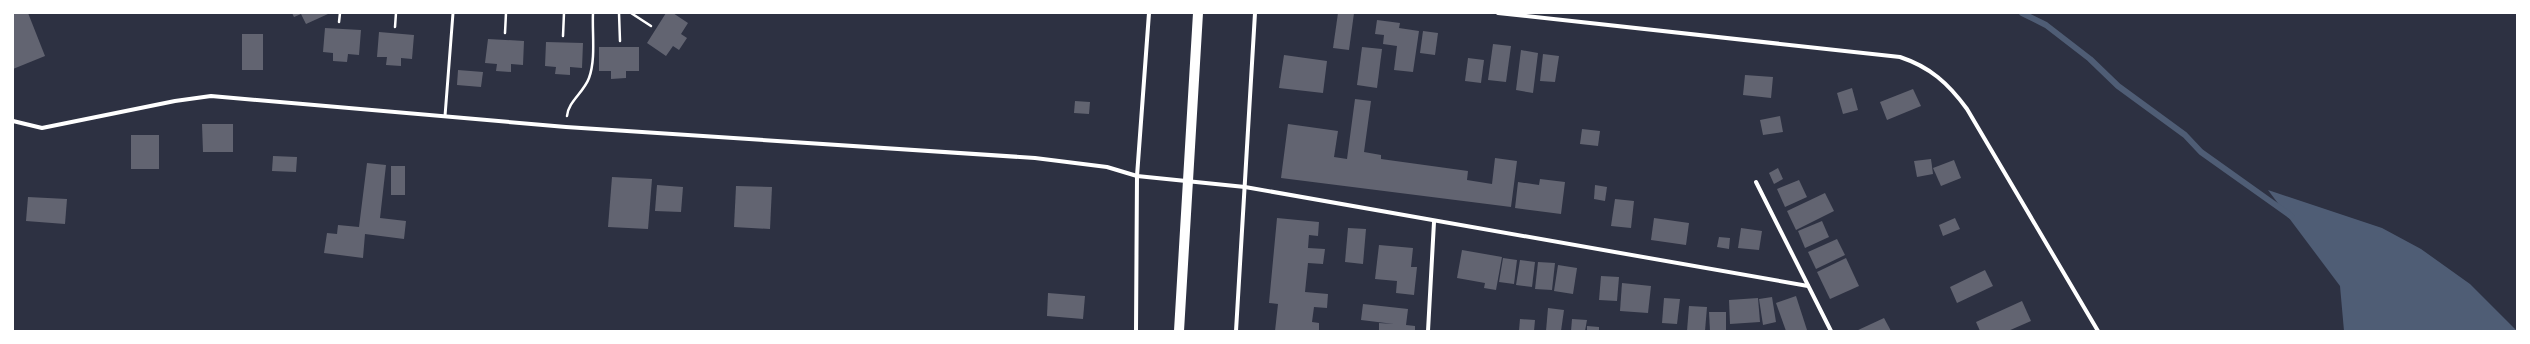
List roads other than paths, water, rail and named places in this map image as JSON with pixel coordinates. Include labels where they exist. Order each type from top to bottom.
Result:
[{"type":"main road","points":[[1178,331],[1198,13]]},
{"type":"street","points":[[1136,331],[1137,176],[1149,13]]},
{"type":"street","points":[[1236,331],[1255,13]]},
{"type":"street","points":[[1498,13],[1900,57],[1919,63],[1951,87],[1967,109],[2098,331]]},
{"type":"street","points":[[13,121],[42,128],[175,101],[211,96],[566,127],[1035,158],[1107,167],[1137,176],[1245,187],[1434,222],[1808,286]]},
{"type":"street","points":[[1756,182],[1831,331]]},
{"type":"street","points":[[1428,331],[1434,222]]},
{"type":"lane","points":[[445,116],[453,13]]},
{"type":"water","points":[[2268,190],[2382,228],[2421,249],[2470,284],[2517,331],[2344,331],[2340,286]]},
{"type":"waterway","points":[[2022,13],[2046,25],[2090,59],[2118,86],[2185,135],[2201,152],[2291,216]]}]
